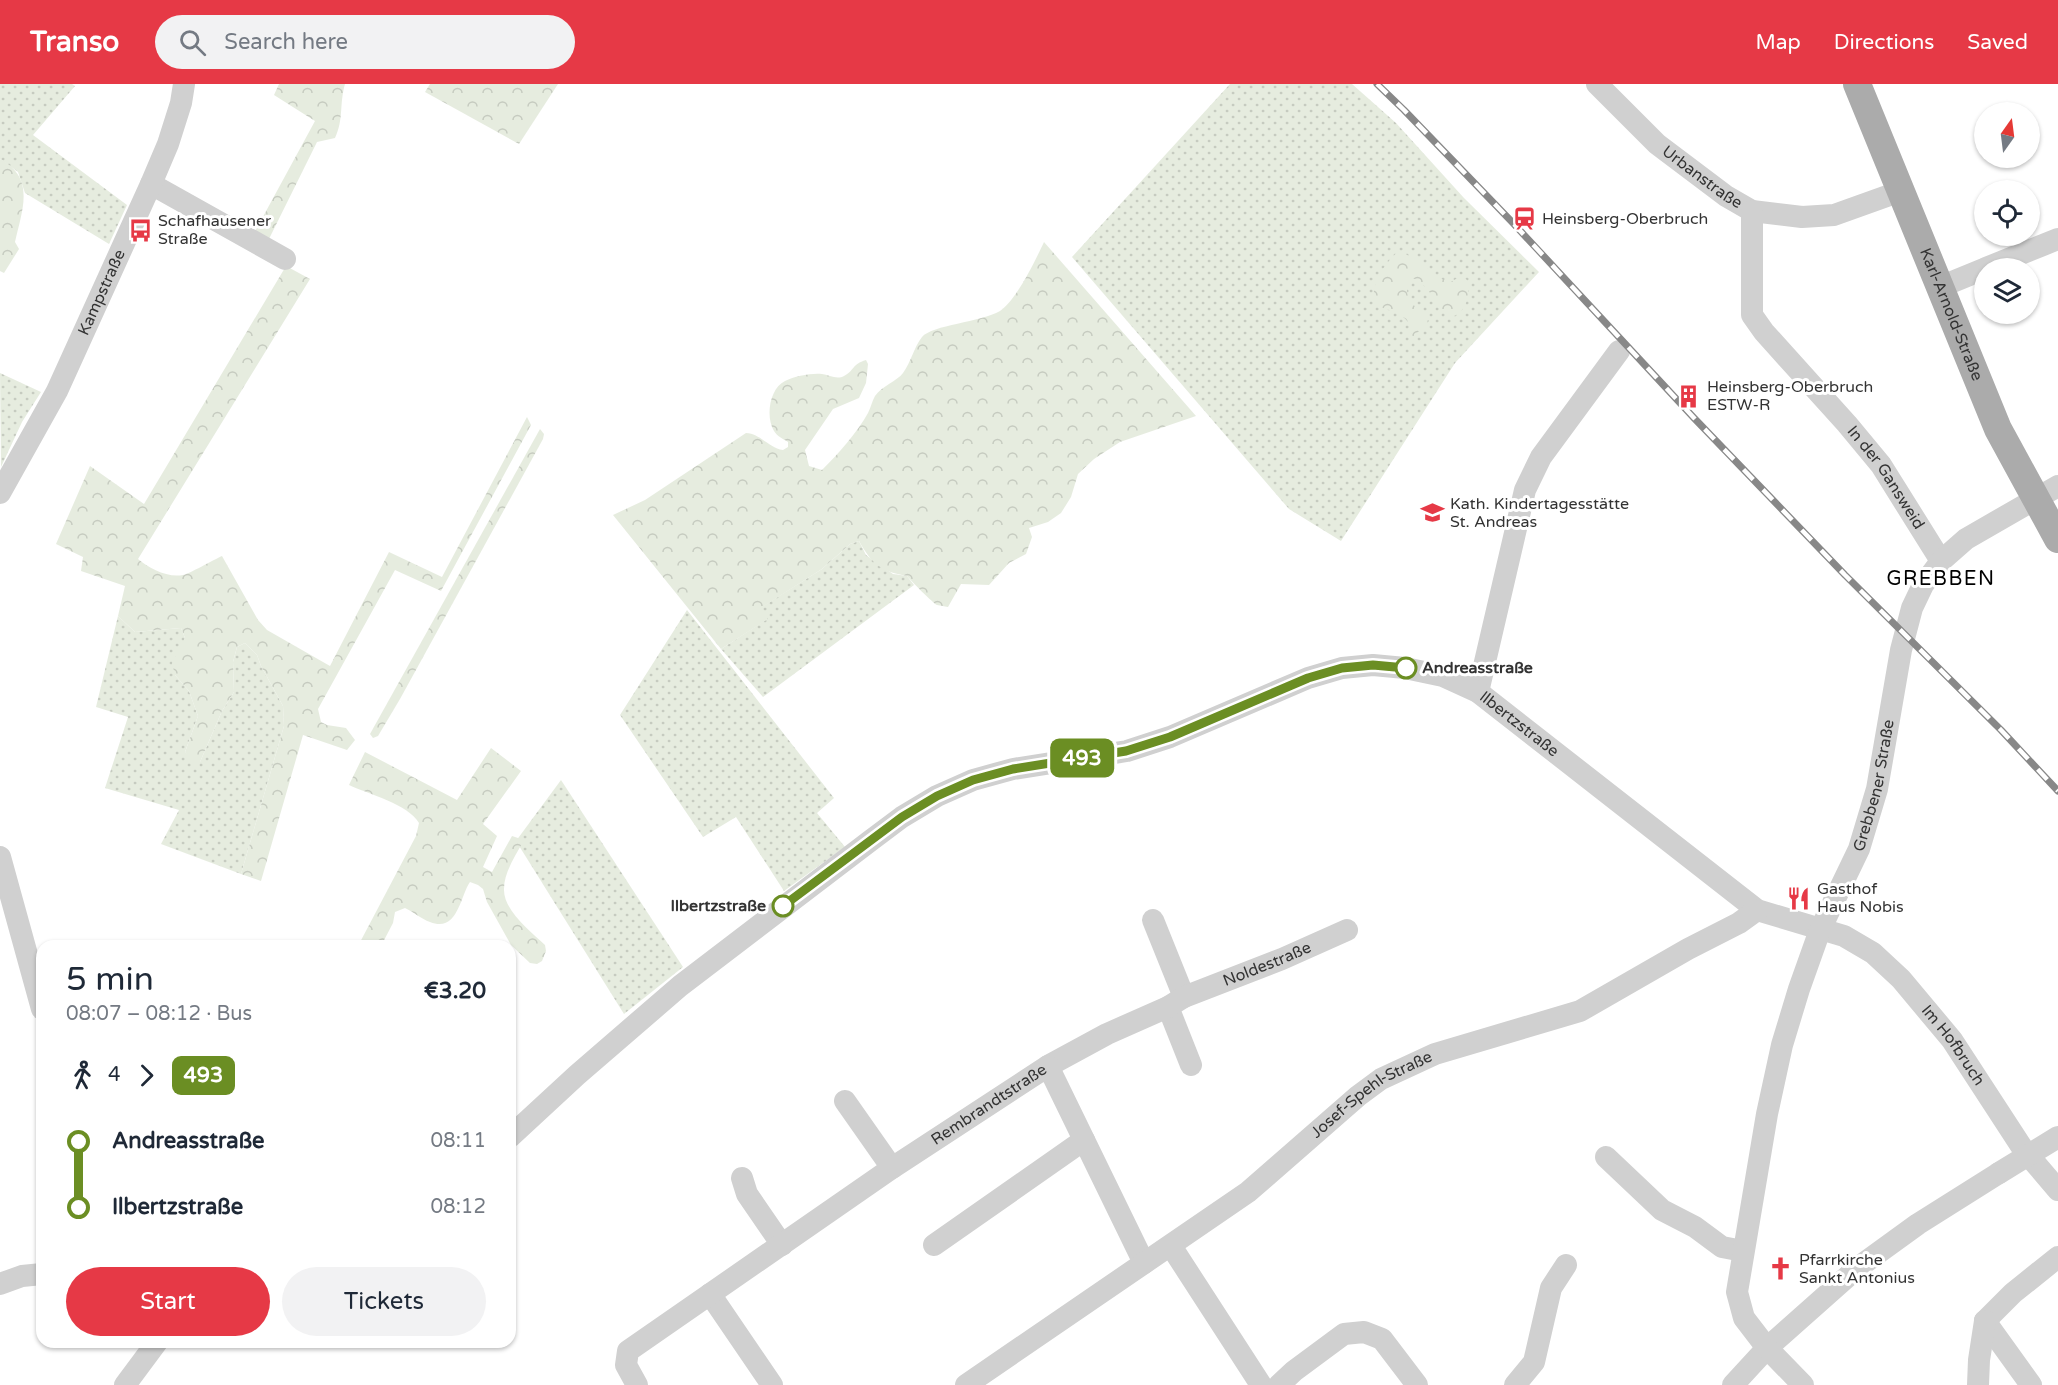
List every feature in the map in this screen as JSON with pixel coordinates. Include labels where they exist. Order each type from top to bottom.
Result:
[{"type":"main road","name":"Karl-Arnold-Straße","points":[[1857,84],[1977,383],[1998,429],[2047,492],[2058,539]]},
{"type":"street","name":"Kampstraße","points":[[0,493],[57,391],[151,184],[168,144],[181,103],[183,84]]},
{"type":"street","name":"Urbanstraße","points":[[1606,87],[1657,144],[1726,196],[1752,211],[1802,217],[1834,215],[1901,191]]},
{"type":"street","points":[[151,184],[285,259]]},
{"type":"street","name":"In der Gansweid","points":[[1752,211],[1752,315],[1764,332],[1881,465],[1941,561]]},
{"type":"street","points":[[2012,258],[2058,239]]},
{"type":"street","points":[[1940,287],[1974,273]]},
{"type":"street","points":[[1478,692],[1525,490],[1541,457],[1619,351]]},
{"type":"street","name":"Grebbener Straße","points":[[1803,1385],[1767,1348],[1744,1318],[1737,1292],[1767,1114],[1782,1045],[1820,930],[1859,849],[1877,789],[1897,671],[1912,608],[1923,585],[1941,561],[1966,539],[2047,492]]},
{"type":"street","name":"Ilbertzstraße","points":[[516,1132],[680,987],[902,817],[937,796],[973,780],[1013,769],[1126,751],[1159,741],[1308,678],[1342,668],[1373,665],[1405,668],[1443,676],[1478,692],[1757,910]]},
{"type":"street","points":[[0,858],[36,987]]},
{"type":"street","points":[[1757,910],[1820,930]]},
{"type":"street","name":"Josef-Spehl-Straße","points":[[966,1385],[1248,1192],[1358,1096],[1381,1079],[1435,1054],[1580,1011],[1757,910]]},
{"type":"street","points":[[1153,920],[1191,1065]]},
{"type":"street","name":"Noldestraße","points":[[1048,1066],[1107,1034],[1176,1002],[1347,930]]},
{"type":"street","name":"Im Hofbruch","points":[[1820,930],[1844,936],[1873,953],[1901,979],[1952,1041],[2023,1149],[2058,1190]]},
{"type":"street","name":"Rembrandtstraße","points":[[637,1385],[626,1365],[628,1351],[892,1168],[1048,1066],[1144,1263]]},
{"type":"street","points":[[845,1101],[892,1168]]},
{"type":"street","points":[[1732,1385],[1767,1348],[1856,1269],[1918,1224],[2058,1137]]},
{"type":"street","points":[[934,1245],[1084,1140]]},
{"type":"street","points":[[1606,1157],[1662,1209],[1695,1227],[1722,1247],[1743,1251]]},
{"type":"street","points":[[742,1178],[747,1194],[782,1245]]},
{"type":"street","points":[[1171,1246],[1262,1385]]},
{"type":"street","points":[[1978,1385],[1985,1321],[2013,1293],[2058,1257]]},
{"type":"street","points":[[1515,1385],[1534,1362],[1551,1288],[1566,1266]]},
{"type":"street","points":[[0,1284],[22,1276],[36,1275]]},
{"type":"street","points":[[710,1294],[772,1385]]},
{"type":"street","points":[[1985,1321],[2031,1385]]},
{"type":"street","points":[[1279,1385],[1344,1334],[1364,1332],[1382,1339],[1417,1385]]},
{"type":"street","points":[[125,1385],[153,1348]]},
{"type":"green space","points":[[0,84],[72,84],[75,86],[33,135],[127,205],[109,244],[25,193],[18,172],[0,159]]},
{"type":"green space","points":[[279,84],[345,84],[340,124],[335,138],[317,142],[266,245],[252,237],[315,121],[274,95]]},
{"type":"green space","points":[[430,84],[558,84],[519,144],[425,92]]},
{"type":"green space","points":[[1230,84],[1352,84],[1396,123],[1464,198],[1539,272],[1455,363],[1341,541],[1289,509],[1072,257]]},
{"type":"green space","points":[[0,159],[19,175],[24,196],[15,242],[19,249],[4,273],[0,271]]},
{"type":"green space","points":[[1044,242],[1196,416],[1120,442],[1094,459],[1078,474],[1071,497],[1061,513],[1048,522],[1029,528],[1032,537],[1026,554],[1009,563],[989,585],[961,584],[948,607],[937,605],[907,576],[883,569],[873,561],[859,541],[850,544],[822,569],[761,608],[768,619],[721,649],[613,515],[645,500],[746,433],[778,449],[783,450],[788,447],[788,442],[774,431],[770,418],[770,403],[780,385],[789,379],[808,374],[841,377],[858,363],[866,360],[868,364],[866,383],[859,398],[833,409],[805,450],[809,466],[822,470],[858,428],[875,396],[903,373],[922,337],[936,329],[1000,311],[1019,289]]},
{"type":"green space","points":[[1399,251],[1449,283],[1461,276],[1467,280],[1468,285],[1465,306],[1462,311],[1452,317],[1441,308],[1424,286],[1412,278],[1408,284],[1408,296],[1429,321],[1413,337],[1408,322],[1402,316],[1375,305],[1376,282],[1388,261]]},
{"type":"green space","points":[[286,266],[310,279],[138,559],[147,566],[165,574],[177,576],[222,556],[258,620],[267,630],[330,666],[389,552],[442,577],[527,417],[531,425],[441,591],[395,570],[318,709],[321,722],[346,728],[355,740],[347,750],[303,735],[261,881],[241,874],[284,726],[283,706],[257,655],[245,643],[237,647],[233,662],[234,692],[222,711],[200,762],[195,764],[185,752],[198,716],[189,691],[175,675],[172,663],[185,638],[181,628],[135,632],[118,616],[125,586],[81,571],[83,557],[56,544],[90,466],[144,504]]},
{"type":"green space","points":[[0,373],[41,392],[22,422],[1,467]]},
{"type":"green space","points":[[540,429],[544,434],[543,439],[400,699],[378,736],[373,738],[370,734]]},
{"type":"green space","points":[[859,541],[866,555],[893,574],[907,576],[914,585],[763,697],[721,649],[767,619],[760,608],[822,569],[850,544]]},
{"type":"green space","points":[[687,610],[834,798],[817,813],[845,847],[784,891],[736,817],[703,837],[620,715]]},
{"type":"green space","points":[[118,616],[135,632],[181,628],[185,638],[175,675],[189,691],[198,716],[185,752],[200,762],[222,711],[234,692],[233,662],[237,647],[245,643],[257,655],[283,706],[284,726],[241,874],[161,844],[179,810],[105,788],[128,717],[96,707]]},
{"type":"green space","points":[[491,748],[521,771],[483,824],[497,836],[483,867],[492,872],[512,836],[524,840],[506,876],[504,889],[508,905],[513,913],[545,945],[546,951],[542,961],[537,964],[530,963],[516,950],[516,940],[508,940],[487,902],[483,889],[470,882],[457,911],[447,922],[439,924],[430,922],[405,908],[395,912],[393,923],[384,940],[361,940],[416,836],[419,823],[414,816],[397,805],[349,785],[365,752],[457,800]]},
{"type":"green space","points":[[561,780],[683,967],[624,1014],[516,841]]},
{"type":"railway","points":[[1377,84],[1513,223],[1694,418],[1845,575],[2001,730],[2058,791]]},
{"type":"bus line","name":"493","points":[[783,906],[902,817],[937,796],[973,780],[1013,769],[1126,751],[1170,737],[1308,678],[1342,668],[1373,665],[1406,668]]},
{"type":"place","name":"Heinsberg-Oberbruch","points":[[1524,219]]},
{"type":"place","name":"Schafhausener Straße","points":[[140,230]]},
{"type":"place","name":"Heinsberg-Oberbruch ESTW-R","points":[[1689,396]]},
{"type":"place","name":"Kath. Kindertagesstätte St. Andreas","points":[[1432,513]]},
{"type":"place","name":"Andreasstraße","points":[[1406,668]]},
{"type":"place","name":"Gasthof Haus Nobis","points":[[1799,898]]},
{"type":"place","name":"Ilbertzstraße","points":[[783,906]]},
{"type":"place","name":"Pfarrkirche Sankt Antonius","points":[[1781,1269]]},
{"type":"district","name":"GREBBEN","points":[[1941,579]]}]
